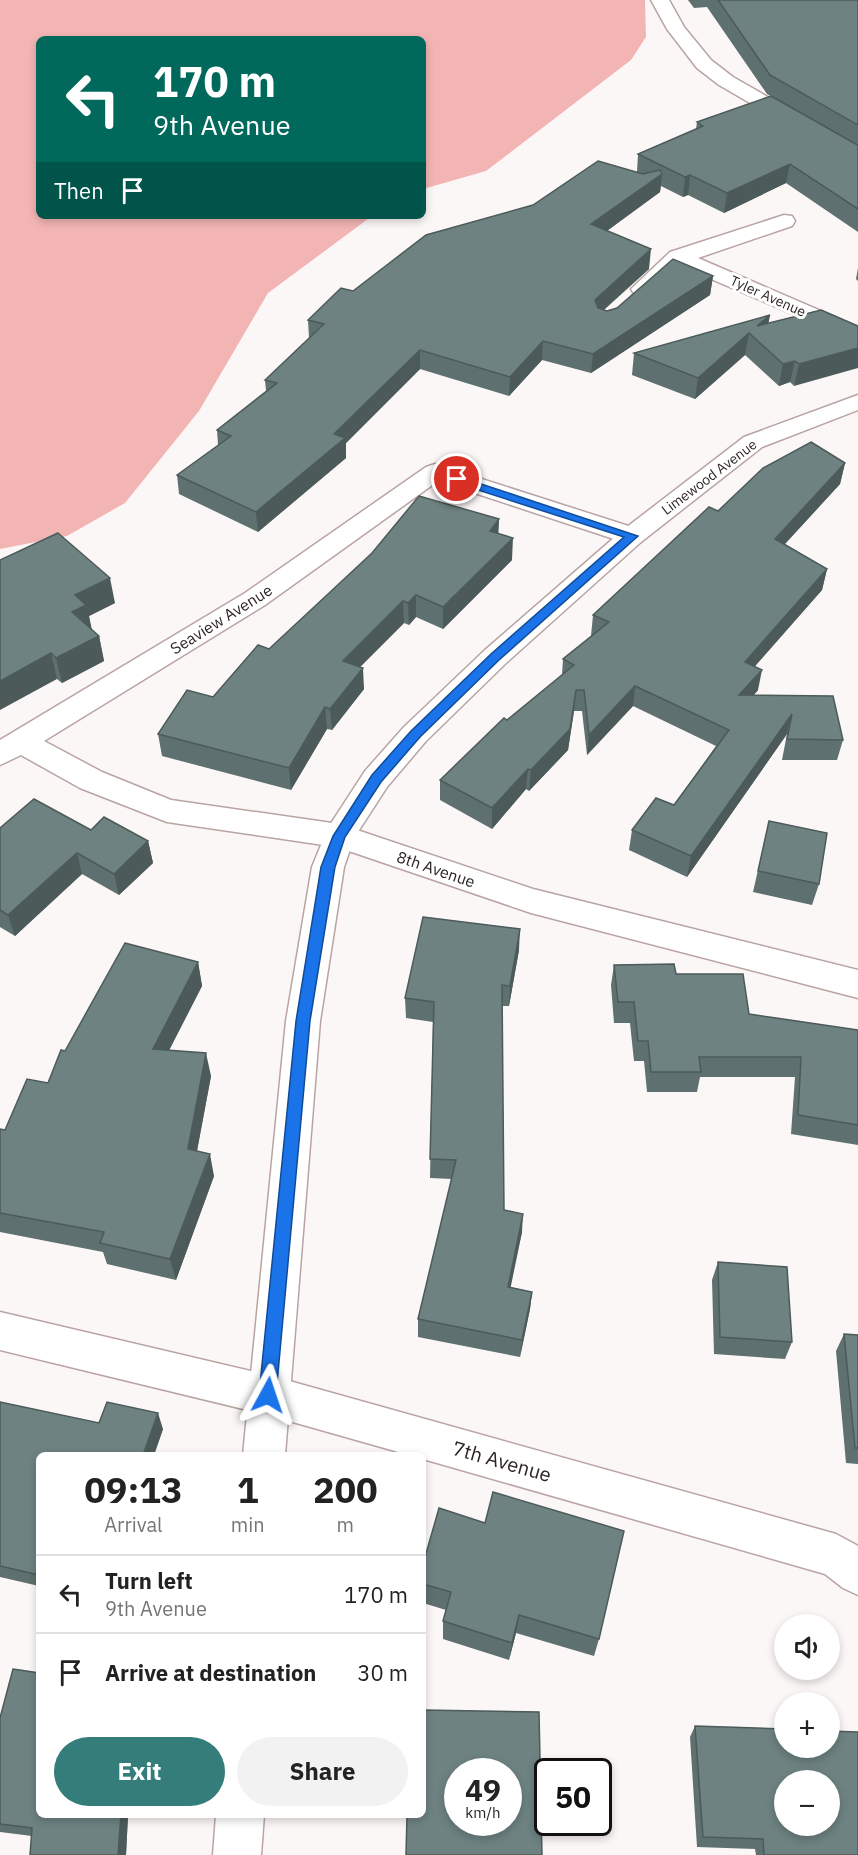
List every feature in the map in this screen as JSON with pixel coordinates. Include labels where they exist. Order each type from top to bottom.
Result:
[{"type":"street","points":[[660,0],[676,28],[704,64],[726,81],[858,157]]},
{"type":"street","points":[[630,300],[678,257],[784,221]]},
{"type":"street","name":"Tyler Avenue","points":[[678,257],[858,335]]},
{"type":"street","name":"Limewood Avenue","points":[[264,1452],[303,1021],[328,867],[339,836],[376,779],[415,734],[495,657],[632,536],[753,442],[858,402]]},
{"type":"street","name":"Seaview Avenue","points":[[11,748],[255,599],[435,472],[632,536]]},
{"type":"street","name":"8th Avenue","points":[[11,748],[167,811],[339,836],[531,901],[858,984]]},
{"type":"street","name":"7th Avenue","points":[[0,1332],[268,1395],[837,1556],[858,1573]]},
{"type":"street","points":[[237,1855],[240,1818]]},
{"type":"shaded area","points":[[0,0],[645,0],[646,37],[631,60],[486,171],[426,188],[426,36],[36,36],[36,219],[368,219],[268,293],[199,411],[125,503],[67,536],[0,549]]},
{"type":"building","points":[[718,0],[858,0],[858,125],[770,75]]},
{"type":"building","points":[[771,96],[858,145],[858,209],[790,164],[727,193],[690,175],[685,177],[638,154],[703,126],[697,122]]},
{"type":"building","points":[[598,161],[643,174],[660,170],[662,174],[591,224],[651,249],[595,300],[598,308],[607,311],[617,308],[673,259],[713,276],[593,354],[543,341],[510,377],[420,350],[334,434],[345,438],[256,512],[177,475],[231,436],[217,430],[277,383],[265,380],[324,324],[308,320],[341,288],[353,291],[426,235],[533,205]]},
{"type":"building","points":[[821,310],[858,326],[858,348],[799,364],[795,361],[783,364],[749,333],[698,378],[634,353],[770,315],[757,326]]},
{"type":"building","points":[[811,442],[845,463],[775,539],[827,569],[745,662],[762,670],[739,695],[833,696],[843,740],[787,739],[792,714],[691,856],[632,830],[656,798],[674,805],[729,730],[635,686],[589,735],[584,690],[576,690],[570,729],[492,808],[440,780],[504,718],[507,720],[574,665],[563,659],[609,622],[593,615],[709,507],[718,511],[763,468]]},
{"type":"building","points":[[419,496],[499,519],[490,531],[513,538],[443,607],[416,595],[408,603],[403,601],[343,661],[363,668],[330,709],[325,707],[289,768],[158,734],[187,690],[213,697],[258,645],[269,649],[372,553]]},
{"type":"building","points":[[58,533],[110,578],[75,595],[86,605],[72,612],[99,636],[56,658],[51,653],[0,681],[0,560]]},
{"type":"building","points":[[34,799],[91,830],[104,817],[148,841],[114,874],[77,853],[8,915],[0,910],[0,828]]},
{"type":"building","points":[[769,821],[827,833],[819,884],[758,871]]},
{"type":"building","points":[[423,917],[520,929],[510,986],[502,985],[504,1210],[523,1214],[508,1287],[532,1292],[522,1340],[418,1319],[456,1160],[430,1159],[434,1002],[405,998]]},
{"type":"building","points":[[125,943],[198,962],[153,1049],[206,1053],[188,1149],[210,1154],[170,1259],[100,1243],[104,1232],[0,1213],[0,1129],[5,1130],[27,1079],[48,1083],[61,1050],[65,1051]]},
{"type":"building","points":[[674,964],[676,974],[743,974],[749,1014],[858,1030],[858,1125],[798,1115],[801,1057],[699,1057],[701,1072],[651,1072],[648,1041],[638,1041],[634,1002],[618,1002],[614,965]]},
{"type":"building","points":[[718,1262],[787,1267],[792,1342],[720,1337]]},
{"type":"building","points":[[844,1334],[858,1335],[858,1448],[855,1448]]},
{"type":"building","points":[[0,1402],[99,1423],[107,1402],[158,1413],[144,1452],[36,1452],[36,1574],[0,1566]]},
{"type":"building","points":[[493,1492],[624,1531],[599,1639],[519,1615],[512,1643],[443,1621],[451,1592],[426,1585],[426,1554],[439,1508],[485,1523]]},
{"type":"building","points":[[13,1669],[36,1673],[36,1818],[121,1818],[118,1855],[30,1855],[32,1828],[0,1824],[0,1718]]},
{"type":"building","points":[[426,1710],[539,1712],[540,1758],[534,1758],[534,1836],[542,1836],[542,1855],[406,1855],[407,1818],[426,1818]]},
{"type":"building","points":[[695,1726],[774,1729],[774,1758],[840,1758],[840,1731],[858,1732],[858,1855],[764,1855],[763,1839],[703,1837]]},
{"type":"route","points":[[268,1395],[303,1021],[328,867],[339,836],[376,779],[415,734],[495,657],[632,536],[457,479]]}]
